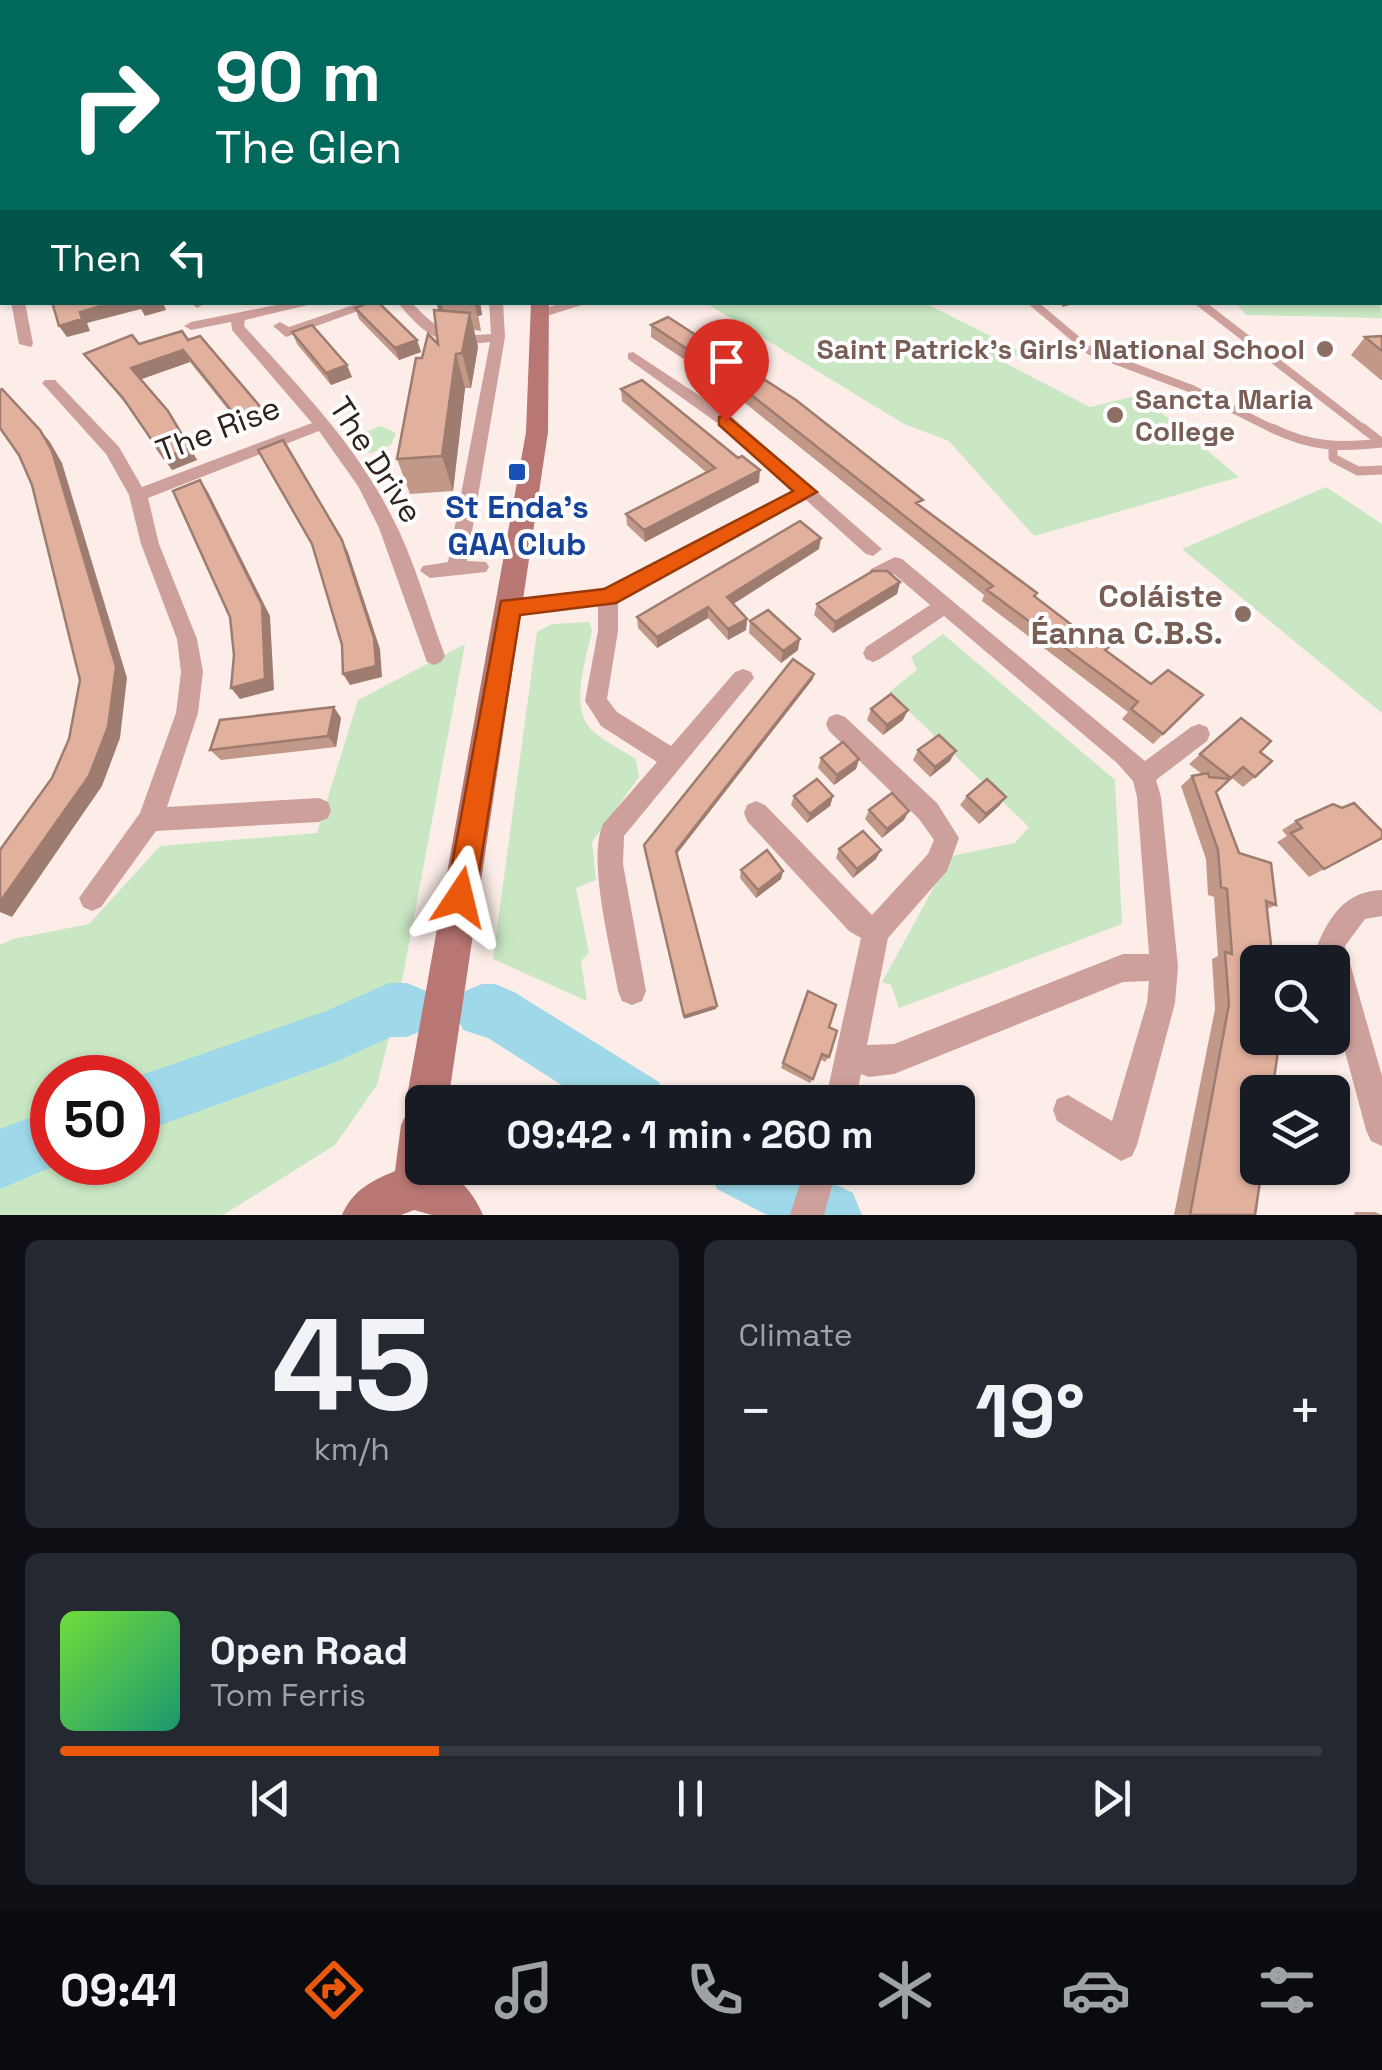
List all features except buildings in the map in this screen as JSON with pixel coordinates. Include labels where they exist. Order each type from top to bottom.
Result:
[{"type":"main road","points":[[430,1085],[537,432],[540,308]]},
{"type":"main road","points":[[365,1215],[385,1196],[416,1186],[439,1191],[460,1215]]},
{"type":"street","points":[[19,305],[26,344]]},
{"type":"street","points":[[191,326],[299,305]]},
{"type":"street","points":[[280,326],[286,334],[368,305]]},
{"type":"street","points":[[406,305],[440,338],[454,342],[498,338]]},
{"type":"street","points":[[456,569],[498,338],[496,305]]},
{"type":"street","name":"The Drive","points":[[238,317],[236,326],[322,425],[378,506],[404,561],[434,656]]},
{"type":"street","points":[[633,356],[726,421],[807,492],[876,562],[894,564],[1125,756],[1143,776],[1149,797],[1164,966],[1161,1003],[1121,1145],[1068,1110]]},
{"type":"street","name":"The Rise","points":[[50,383],[113,451],[138,495],[150,544],[188,640],[192,672],[186,713],[150,820],[92,898]]},
{"type":"street","name":"The Rise","points":[[138,495],[322,425]]},
{"type":"street","points":[[510,607],[608,597],[807,492]]},
{"type":"street","points":[[430,572],[479,567]]},
{"type":"street","points":[[608,597],[608,632],[596,702],[609,720],[672,759]]},
{"type":"street","points":[[873,653],[944,606]]},
{"type":"street","points":[[632,992],[610,864],[612,832],[742,678]]},
{"type":"street","points":[[837,724],[928,811],[948,838],[938,862],[876,931],[844,1085]]},
{"type":"street","points":[[1143,776],[1199,734]]},
{"type":"street","points":[[150,820],[319,810]]},
{"type":"street","points":[[756,813],[858,922],[876,931]]},
{"type":"street","points":[[1382,903],[1368,902],[1342,920],[1331,946],[1382,1130]]},
{"type":"street","points":[[852,1054],[869,1062],[894,1059],[1124,968],[1164,966]]},
{"type":"street","points":[[807,1215],[817,1185]]},
{"type":"lane","points":[[1036,305],[1090,351],[1192,389],[1282,434],[1317,446],[1382,443]]},
{"type":"lane","points":[[1202,305],[1382,443]]},
{"type":"lane","points":[[1334,447],[1332,458],[1358,471],[1382,470]]},
{"type":"green space","points":[[709,305],[929,305],[1022,352],[1005,363],[1090,407],[1140,395],[1239,477],[1034,536],[949,441],[904,424]]},
{"type":"green space","points":[[1238,305],[1381,305],[1382,318],[1246,315]]},
{"type":"green space","points":[[381,426],[396,433],[391,445],[371,453],[354,448],[355,436]]},
{"type":"green space","points":[[1326,487],[1382,524],[1382,713],[1182,549]]},
{"type":"green space","points":[[589,622],[592,630],[581,683],[582,710],[594,732],[636,759],[639,777],[592,842],[596,880],[576,888],[589,953],[581,961],[587,1001],[493,959],[537,632],[552,624]]},
{"type":"green space","points":[[943,634],[1115,780],[1122,924],[899,1008],[891,985],[882,982],[951,856],[1015,843],[1029,827],[889,692],[917,670],[911,657]]},
{"type":"green space","points":[[465,644],[399,997],[377,1085],[335,1145],[223,1215],[0,1215],[0,945],[89,924],[160,846],[317,833],[358,700]]},
{"type":"waterway","points":[[160,1096],[333,1036],[389,1010],[407,1010]]},
{"type":"waterway","points":[[482,1011],[495,1011],[612,1085]]},
{"type":"waterway","points":[[0,1159],[30,1147]]},
{"type":"waterway","points":[[772,1185],[831,1215]]},
{"type":"place","name":"Saint Patrick's Girls' National School","points":[[1325,349]]},
{"type":"place","name":"Sancta Maria College","points":[[1115,415]]},
{"type":"place","name":"St Enda's GAA Club","points":[[517,472]]},
{"type":"place","name":"Coláiste Éanna C.B.S.","points":[[1243,614]]},
{"type":"route","points":[[460,897],[510,607],[608,597],[807,492],[726,421]]}]
